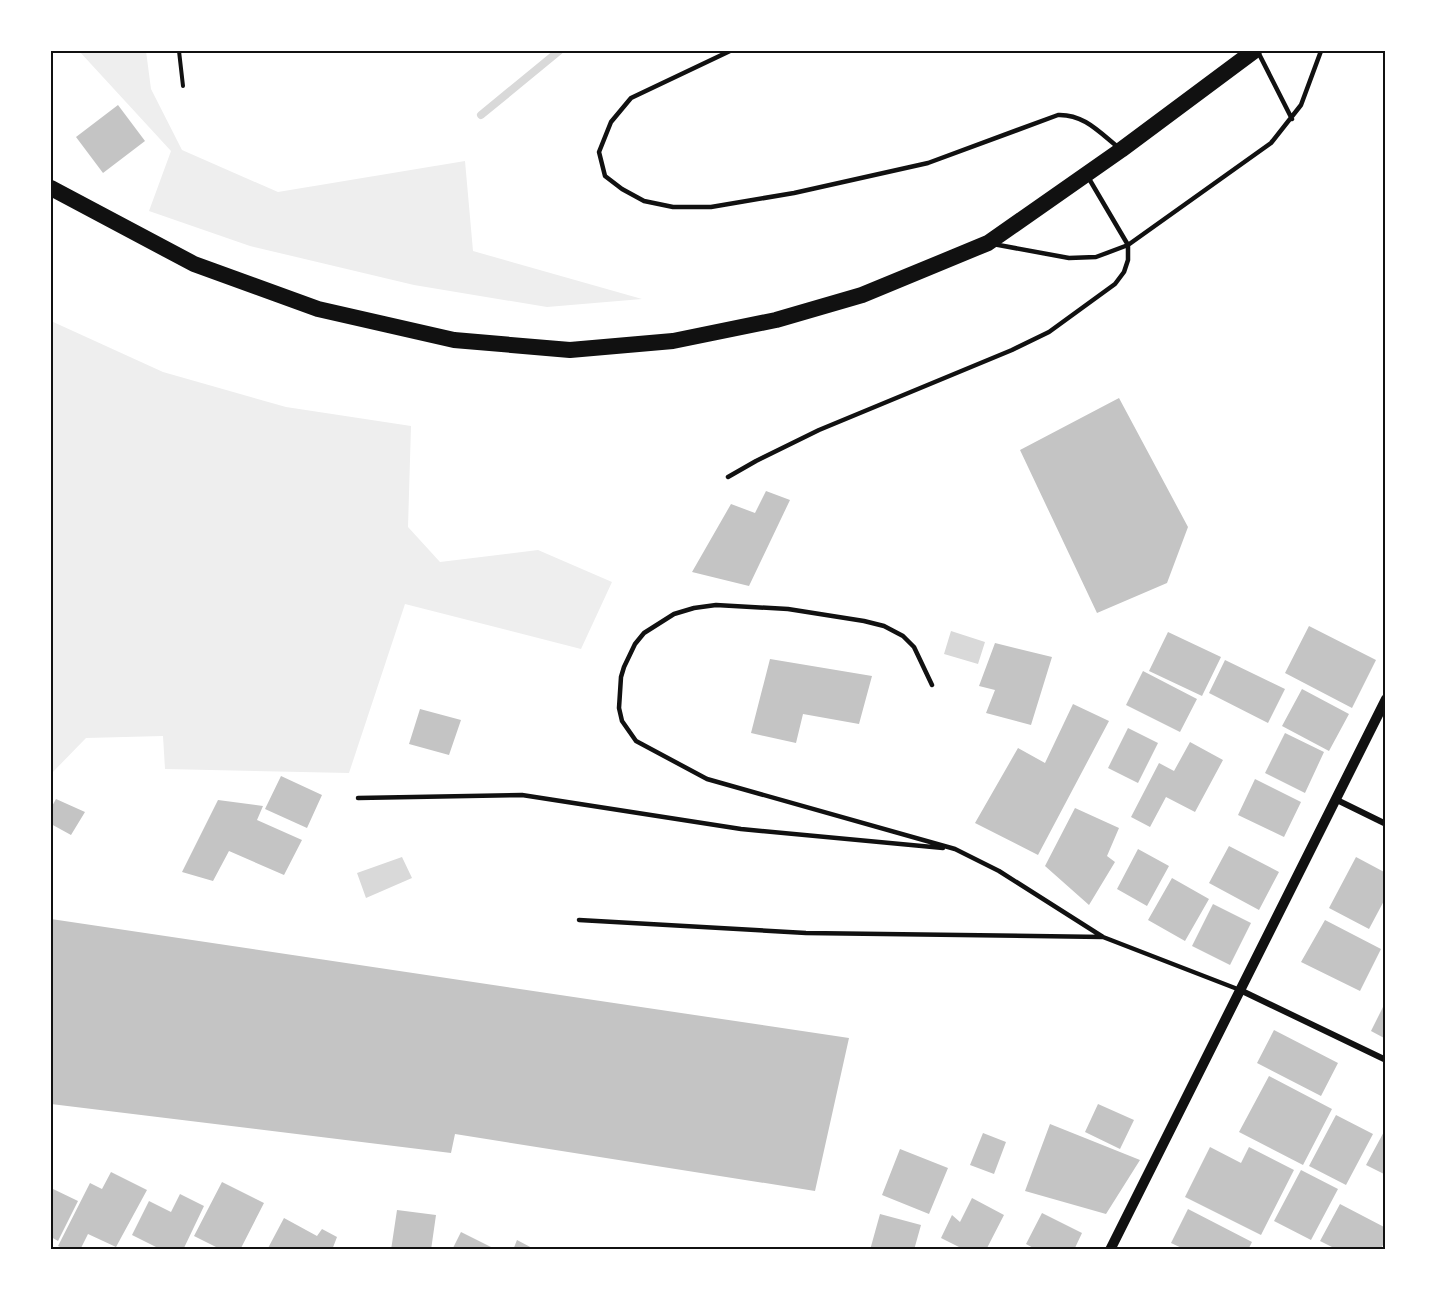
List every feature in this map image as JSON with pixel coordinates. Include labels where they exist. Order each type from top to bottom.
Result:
[{"type":"highway","points":[[51,188],[194,264],[318,309],[454,340],[570,350],[673,341],[776,320],[862,295],[988,243],[1121,150],[1256,51]]},
{"type":"street","points":[[1110,1250],[1386,699]]},
{"type":"street","points":[[1335,799],[1386,824]]},
{"type":"street","points":[[1240,990],[1386,1060]]},
{"type":"lane","points":[[730,51],[631,98],[611,122],[599,152],[605,176],[644,201],[672,207],[711,207],[794,193],[928,163],[1058,115],[1076,116],[1083,119],[1121,150]]},
{"type":"lane","points":[[1256,51],[1292,119]]},
{"type":"lane","points":[[988,243],[1069,258],[1096,257],[1128,245],[1271,143],[1292,119],[1308,90],[1321,51]]},
{"type":"lane","points":[[728,477],[819,430],[1012,350],[1049,332],[1115,284],[1124,272],[1128,260],[1128,245],[1086,174]]},
{"type":"lane","points":[[932,685],[914,647],[903,636],[884,627],[864,621],[788,609],[716,605],[674,614],[644,633],[635,644],[624,667],[621,677],[620,708],[622,721],[636,741],[707,779],[955,849],[999,871],[1103,937],[1240,990]]},
{"type":"lane","points":[[358,798],[522,795],[741,829],[955,849]]},
{"type":"lane","points":[[579,920],[806,933],[1103,937]]},
{"type":"path","points":[[179,51],[183,86]]},
{"type":"shaded area","points":[[79,51],[146,51],[151,89],[182,150],[278,192],[465,161],[473,251],[642,299],[547,307],[414,285],[250,246],[149,211],[171,151]]},
{"type":"shaded area","points":[[51,321],[163,372],[286,407],[411,426],[408,527],[440,562],[538,550],[612,582],[581,649],[405,604],[349,773],[165,769],[163,736],[86,738],[51,774]]},
{"type":"shaded area","points":[[951,631],[985,642],[978,664],[944,654]]},
{"type":"shaded area","points":[[402,857],[412,878],[366,898],[357,873]]},
{"type":"building","points":[[118,105],[145,141],[103,173],[76,137]]},
{"type":"building","points":[[1119,398],[1188,527],[1167,583],[1097,613],[1020,450]]},
{"type":"building","points":[[766,491],[790,500],[749,586],[692,572],[731,504],[755,513]]},
{"type":"building","points":[[1309,626],[1376,660],[1352,708],[1285,673]]},
{"type":"building","points":[[1168,632],[1221,657],[1202,696],[1149,671]]},
{"type":"building","points":[[995,643],[1052,657],[1031,725],[986,713],[995,690],[979,686]]},
{"type":"building","points":[[770,659],[872,676],[859,724],[803,714],[796,743],[751,733]]},
{"type":"building","points":[[1225,660],[1285,689],[1268,723],[1209,693]]},
{"type":"building","points":[[1143,671],[1197,699],[1180,732],[1126,705]]},
{"type":"building","points":[[1302,689],[1349,714],[1329,751],[1282,726]]},
{"type":"building","points":[[1073,704],[1109,721],[1038,855],[975,823],[1018,748],[1045,763]]},
{"type":"building","points":[[420,709],[461,720],[449,755],[409,744]]},
{"type":"building","points":[[1128,728],[1158,743],[1138,783],[1108,768]]},
{"type":"building","points":[[1285,733],[1324,752],[1305,793],[1265,773]]},
{"type":"building","points":[[1190,742],[1223,760],[1195,812],[1166,797],[1150,827],[1131,817],[1159,763],[1174,771]]},
{"type":"building","points":[[281,776],[322,795],[307,828],[265,809]]},
{"type":"building","points":[[1255,779],[1301,802],[1284,837],[1238,815]]},
{"type":"building","points":[[56,799],[85,812],[71,835],[51,824],[51,808]]},
{"type":"building","points":[[218,800],[263,806],[257,820],[302,840],[284,875],[229,851],[213,881],[182,872]]},
{"type":"building","points":[[1075,808],[1119,828],[1107,856],[1115,862],[1089,905],[1045,866]]},
{"type":"building","points":[[1229,846],[1279,872],[1259,910],[1209,883]]},
{"type":"building","points":[[1138,849],[1169,866],[1147,906],[1117,889]]},
{"type":"building","points":[[1356,857],[1386,873],[1386,897],[1369,929],[1329,908]]},
{"type":"building","points":[[1172,878],[1209,899],[1185,941],[1148,920]]},
{"type":"building","points":[[1213,904],[1251,923],[1230,965],[1192,946]]},
{"type":"building","points":[[51,919],[849,1038],[815,1191],[455,1134],[451,1153],[51,1104]]},
{"type":"building","points":[[1325,920],[1381,949],[1360,991],[1301,962]]},
{"type":"building","points":[[1386,1001],[1386,1039],[1371,1031]]},
{"type":"building","points":[[1274,1030],[1338,1063],[1321,1096],[1257,1063]]},
{"type":"building","points":[[1269,1076],[1332,1109],[1303,1165],[1239,1132]]},
{"type":"building","points":[[1098,1104],[1134,1120],[1120,1149],[1085,1132]]},
{"type":"building","points":[[1336,1115],[1373,1134],[1346,1185],[1309,1166]]},
{"type":"building","points":[[1050,1124],[1140,1160],[1106,1214],[1025,1191]]},
{"type":"building","points":[[1386,1128],[1386,1175],[1366,1165]]},
{"type":"building","points":[[983,1133],[1006,1142],[994,1174],[970,1165]]},
{"type":"building","points":[[1210,1147],[1241,1163],[1249,1147],[1294,1170],[1261,1235],[1185,1197]]},
{"type":"building","points":[[900,1149],[948,1168],[929,1214],[882,1195]]},
{"type":"building","points":[[1301,1170],[1338,1189],[1311,1240],[1274,1221]]},
{"type":"building","points":[[111,1172],[147,1190],[116,1247],[88,1234],[80,1250],[67,1250],[58,1246],[90,1183],[102,1189]]},
{"type":"building","points":[[222,1182],[264,1203],[240,1250],[222,1250],[194,1236]]},
{"type":"building","points":[[51,1188],[78,1201],[58,1241],[51,1237]]},
{"type":"building","points":[[180,1194],[204,1206],[183,1250],[162,1250],[132,1235],[149,1201],[171,1212]]},
{"type":"building","points":[[972,1198],[1004,1215],[986,1250],[965,1250],[941,1238],[952,1215],[960,1222]]},
{"type":"building","points":[[1340,1204],[1386,1228],[1386,1240],[1380,1250],[1338,1250],[1320,1241]]},
{"type":"building","points":[[1188,1209],[1252,1242],[1248,1250],[1186,1250],[1171,1243]]},
{"type":"building","points":[[397,1210],[436,1215],[431,1250],[391,1250]]},
{"type":"building","points":[[1042,1213],[1082,1233],[1074,1250],[1037,1250],[1026,1244]]},
{"type":"building","points":[[880,1214],[921,1225],[914,1250],[870,1250]]},
{"type":"building","points":[[284,1218],[317,1236],[322,1229],[337,1237],[332,1250],[318,1247],[316,1250],[267,1250]]},
{"type":"building","points":[[461,1232],[497,1250],[452,1250]]},
{"type":"building","points":[[517,1240],[536,1250],[513,1250]]},
{"type":"waterway","points":[[481,115],[559,51]]}]
